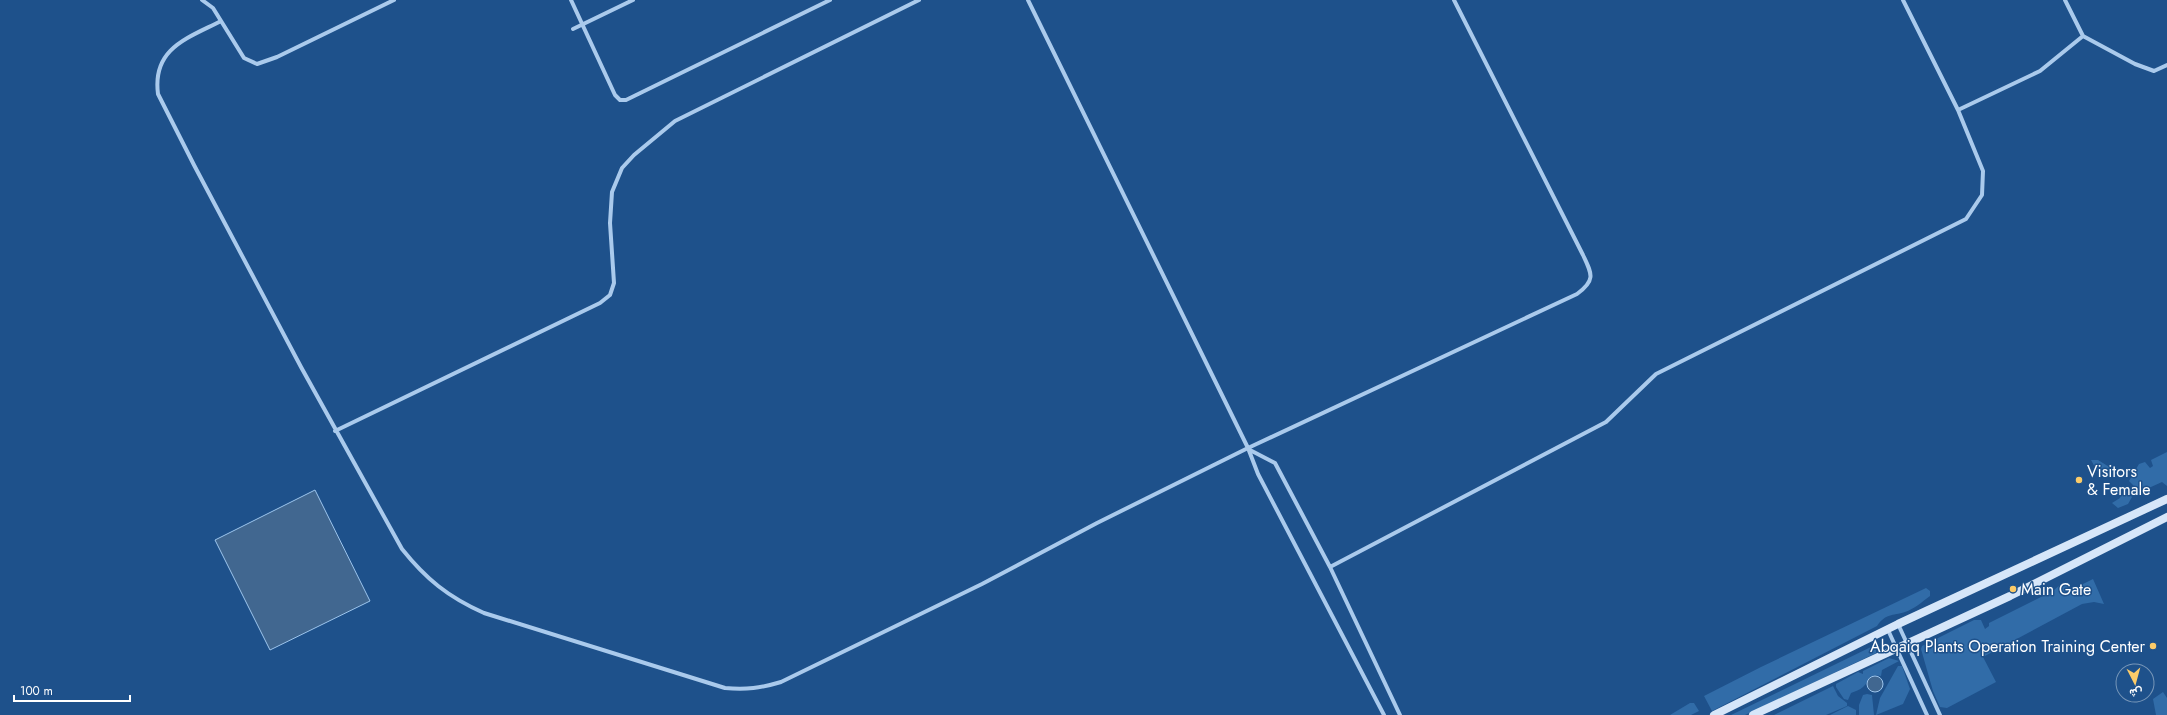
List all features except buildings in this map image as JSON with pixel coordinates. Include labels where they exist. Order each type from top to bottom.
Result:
[{"type":"street","points":[[202,0],[213,8],[244,58],[257,64],[277,57],[394,0]]},
{"type":"street","points":[[571,0],[615,95],[620,100],[626,100],[830,0]]},
{"type":"street","points":[[573,29],[633,0]]},
{"type":"street","points":[[335,430],[600,303],[610,295],[614,283],[610,223],[612,192],[622,168],[634,155],[675,121],[919,0]]},
{"type":"street","points":[[1028,0],[1248,448],[1258,474],[1384,715]]},
{"type":"street","points":[[221,21],[180,42],[169,52],[159,67],[157,85],[158,94],[194,165],[335,430],[402,549],[417,568],[451,597],[484,613],[725,688],[742,690],[755,689],[781,682],[982,584],[1097,523],[1248,448],[1577,294],[1588,286],[1591,280],[1590,270],[1583,255],[1454,0]]},
{"type":"street","points":[[1330,567],[1606,422],[1656,374],[1966,219],[1982,195],[1983,171],[1958,110],[1903,0]]},
{"type":"street","points":[[2065,0],[2083,36],[2135,64],[2154,71],[2167,65]]},
{"type":"street","points":[[1958,110],[2040,71],[2083,36]]},
{"type":"street","points":[[1248,448],[1275,464],[1330,567],[1400,715]]},
{"type":"street","points":[[1714,715],[1898,624],[2167,499]]},
{"type":"street","points":[[1753,715],[2010,596],[2167,516]]},
{"type":"street","points":[[1898,624],[1940,715]]},
{"type":"street","points":[[1888,630],[1927,715]]},
{"type":"shaded area","points":[[2167,452],[2167,486],[2162,482],[2140,492],[2129,481],[2139,464],[2145,462],[2150,468],[2153,466],[2151,460]]},
{"type":"shaded area","points":[[2091,460],[2098,460],[2111,468],[2102,473],[2097,471]]},
{"type":"shaded area","points":[[315,490],[370,601],[270,650],[215,540]]},
{"type":"shaded area","points":[[2126,491],[2132,497],[2128,504],[2118,508],[2112,503],[2120,498]]},
{"type":"shaded area","points":[[2093,579],[2104,604],[2094,602],[2082,604],[1983,657],[1996,682],[1947,708],[1940,707],[1933,691],[1921,649],[1922,646],[1974,620],[1981,620],[1985,629],[1989,626],[1989,623],[2053,591],[2062,583],[2066,583],[2071,588],[2077,587]]},
{"type":"shaded area","points":[[1926,588],[1930,591],[1930,596],[1912,609],[1886,617],[1877,626],[1712,711],[1704,696],[1761,667]]},
{"type":"shaded area","points":[[1873,646],[1876,649],[1876,653],[1745,715],[1731,715]]},
{"type":"shaded area","points":[[1889,658],[1899,661],[1882,670],[1881,676],[1873,676],[1869,678],[1862,688],[1851,693],[1848,700],[1844,699],[1836,687],[1836,684],[1858,672],[1863,674],[1863,671]]},
{"type":"shaded area","points":[[1898,666],[1902,666],[1910,689],[1903,704],[1876,715],[1880,698]]},
{"type":"shaded area","points":[[1875,676],[1881,678],[1883,684],[1881,690],[1875,692],[1869,690],[1867,684],[1869,678]]},
{"type":"shaded area","points":[[1833,686],[1838,696],[1847,703],[1847,706],[1826,715],[1774,715]]},
{"type":"shaded area","points":[[2163,692],[2167,698],[2167,715],[2156,715],[2154,703],[2155,703],[2155,698]]},
{"type":"shaded area","points":[[1863,695],[1872,695],[1874,715],[1859,715],[1859,705]]},
{"type":"shaded area","points":[[1690,703],[1694,703],[1699,711],[1691,715],[1670,715]]},
{"type":"shaded area","points":[[1848,706],[1856,710],[1856,715],[1830,715]]},
{"type":"place","name":"Visitors & Female","points":[[2079,480]]},
{"type":"place","name":"Main Gate","points":[[2013,589]]},
{"type":"place","name":"Abqaiq Plants Operation Training Center","points":[[2153,646]]}]
